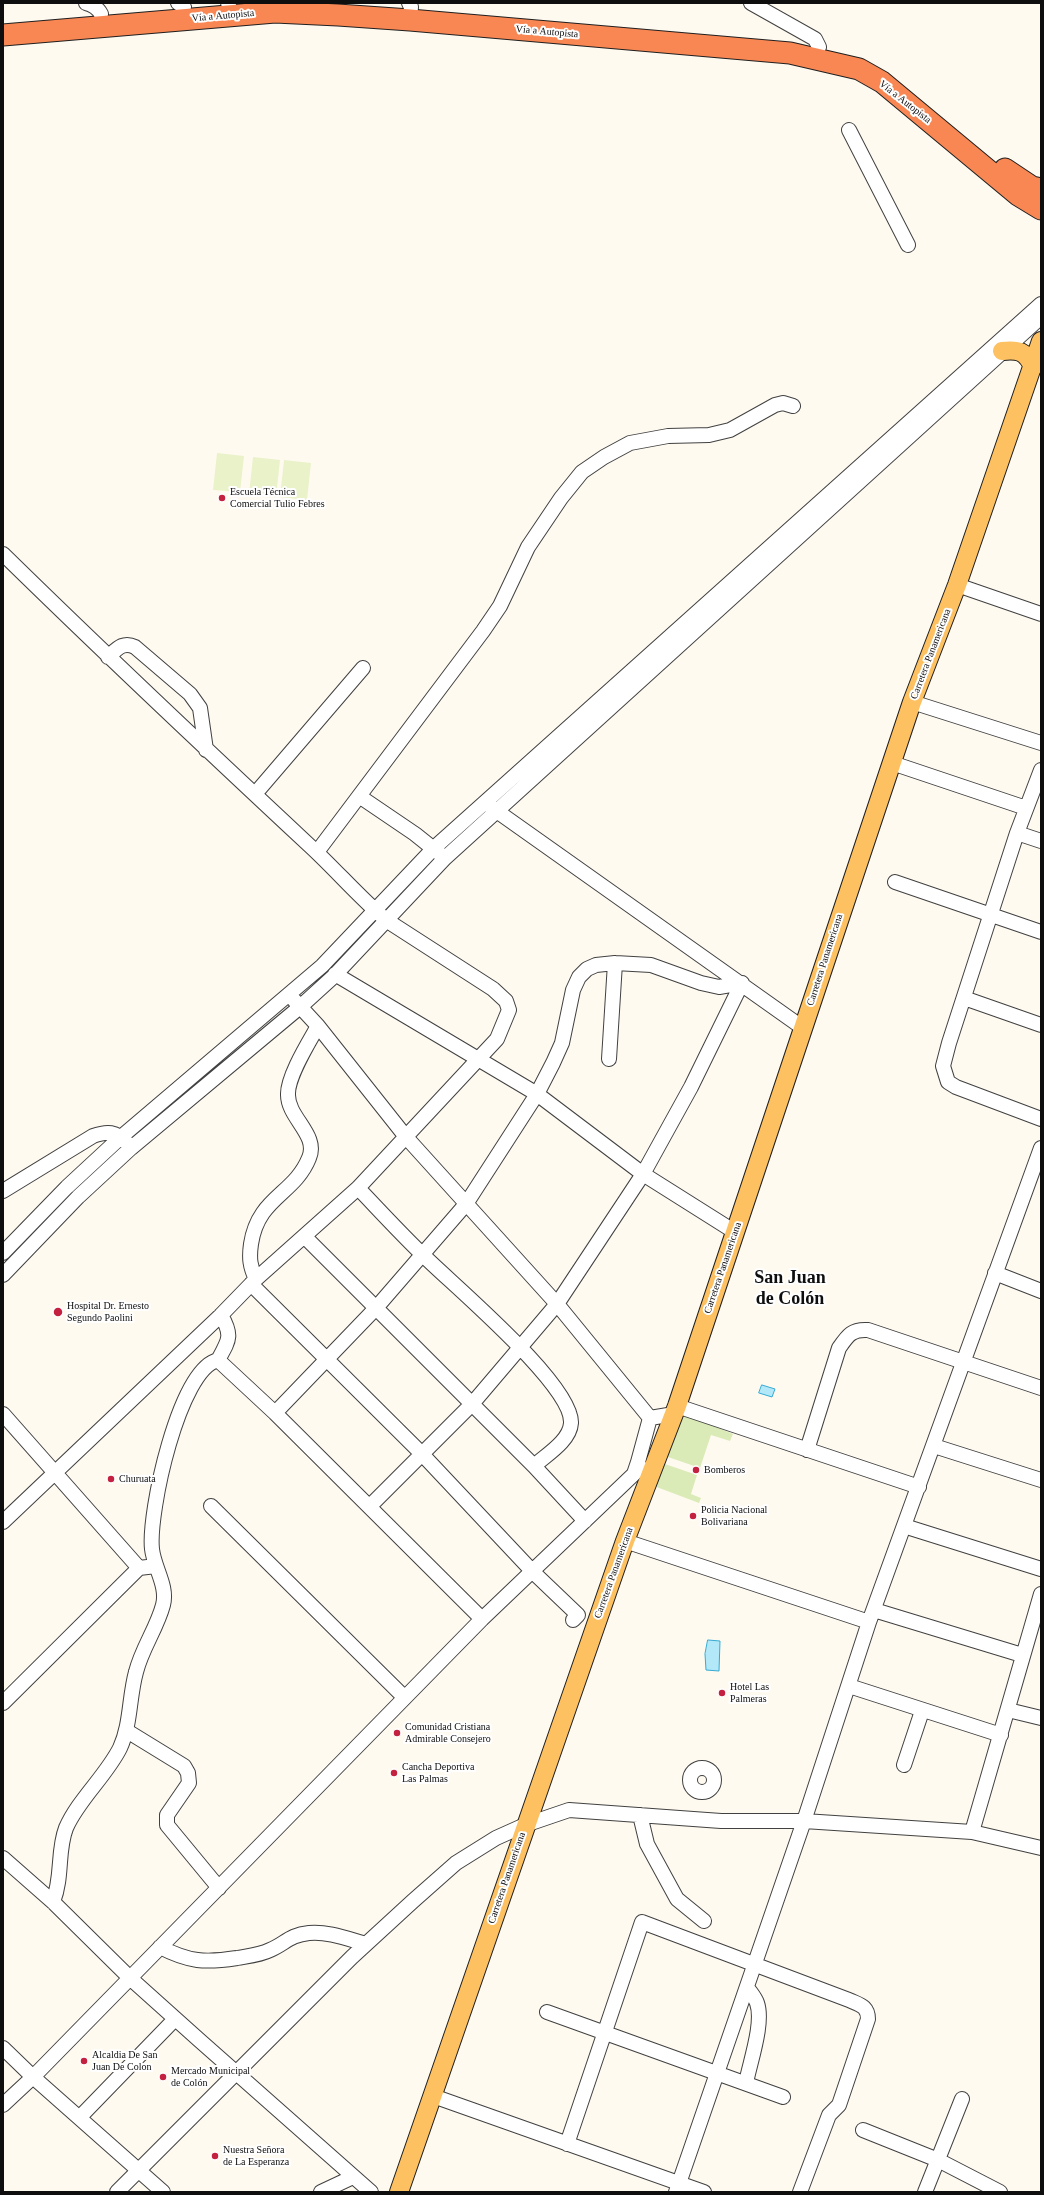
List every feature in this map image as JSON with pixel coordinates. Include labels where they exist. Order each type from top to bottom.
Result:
[{"type":"highway","name":"Vía a Autopista","points":[[3,23],[94,9],[231,3]]},
{"type":"highway","name":"Vía a Autopista","points":[[338,3],[790,53],[859,69],[893,90],[1035,199]]},
{"type":"highway","name":"Vía a Autopista","points":[[3,35],[275,12],[410,10],[792,41],[864,58],[889,72],[997,163],[1018,179],[1032,187],[1035,199]]},
{"type":"highway","points":[[1035,199],[1041,222]]},
{"type":"main road","name":"Carretera Panamericana","points":[[398,2192],[433,2096],[525,1824],[625,1541],[646,1482],[674,1412],[912,702],[957,585],[1041,341]]},
{"type":"main road","points":[[1002,351],[1020,350],[1025,353],[1033,367]]},
{"type":"street","points":[[751,3],[815,39],[819,47]]},
{"type":"street","points":[[849,130],[908,245]]},
{"type":"street","points":[[3,1253],[67,1187],[121,1137],[290,995],[322,966],[434,848],[1041,304]]},
{"type":"street","points":[[3,1275],[78,1197],[131,1148],[300,1007],[335,974],[445,858],[1041,317]]},
{"type":"street","points":[[317,852],[500,606],[528,547],[561,498],[582,472],[604,457],[630,444],[668,436],[709,435],[730,430],[775,405],[783,403],[793,406]]},
{"type":"street","points":[[3,554],[108,657],[317,852],[374,910],[386,920],[493,989],[506,1001],[509,1010],[497,1039],[480,1059],[358,1188],[254,1282],[55,1474],[3,1522]]},
{"type":"street","points":[[957,585],[1041,614]]},
{"type":"street","points":[[108,657],[122,645],[128,644],[135,647],[190,694],[200,708],[206,750]]},
{"type":"street","points":[[255,794],[363,668]]},
{"type":"street","points":[[912,702],[1041,743]]},
{"type":"street","points":[[892,763],[1026,808]]},
{"type":"street","points":[[1041,770],[1017,833],[990,915],[945,1056],[944,1066],[948,1082],[956,1087],[1041,1119]]},
{"type":"street","points":[[359,796],[434,848],[445,858]]},
{"type":"street","points":[[486,802],[497,812],[742,983],[803,1028]]},
{"type":"street","points":[[1017,833],[1041,841]]},
{"type":"street","points":[[895,882],[1041,932]]},
{"type":"street","points":[[275,1414],[376,1308],[466,1204],[537,1094],[562,1043],[574,990],[579,977],[587,969],[596,965],[615,963],[651,965],[701,983],[720,987],[742,983]]},
{"type":"street","points":[[609,1059],[615,963]]},
{"type":"street","points":[[335,974],[537,1094],[643,1174],[735,1232]]},
{"type":"street","points":[[370,1506],[421,1453],[472,1404],[557,1304],[643,1174],[691,1087],[742,983]]},
{"type":"street","points":[[290,995],[318,1026],[406,1137],[557,1304],[650,1418]]},
{"type":"street","points":[[964,998],[1041,1025]]},
{"type":"street","points":[[318,1026],[306,1047],[288,1086],[287,1094],[290,1110],[310,1142],[310,1156],[291,1184],[266,1207],[257,1221],[249,1258],[254,1282],[327,1359],[421,1453],[533,1572],[578,1615],[573,1620]]},
{"type":"street","points":[[3,1191],[93,1136],[104,1133],[113,1133],[121,1137],[131,1148]]},
{"type":"street","points":[[677,2187],[804,1821],[872,1616],[934,1446],[962,1361],[1041,1148]]},
{"type":"street","points":[[358,1188],[423,1255],[521,1348],[553,1386],[569,1411],[571,1424],[564,1440],[534,1466]]},
{"type":"street","points":[[305,1236],[534,1466],[585,1521]]},
{"type":"street","points":[[994,1273],[1041,1291]]},
{"type":"street","points":[[218,1360],[228,1343],[229,1328],[221,1315]]},
{"type":"street","points":[[807,1450],[839,1348],[849,1334],[857,1330],[868,1330],[1041,1388]]},
{"type":"street","points":[[218,1360],[370,1506],[482,1619]]},
{"type":"street","points":[[53,1902],[60,1883],[62,1844],[66,1828],[114,1758],[127,1731],[130,1702],[136,1671],[158,1620],[163,1603],[162,1584],[152,1550],[152,1526],[169,1443],[187,1395],[200,1374],[211,1361],[218,1360]]},
{"type":"street","points":[[650,1418],[668,1415],[674,1412],[807,1450],[919,1487]]},
{"type":"street","points":[[3,1414],[139,1568]]},
{"type":"street","points":[[3,2105],[33,2077],[482,1619],[634,1474],[650,1418]]},
{"type":"street","points":[[934,1446],[1041,1480]]},
{"type":"street","points":[[638,1462],[646,1482]]},
{"type":"street","points":[[211,1506],[404,1698]]},
{"type":"street","points":[[904,1526],[1041,1569]]},
{"type":"street","points":[[625,1541],[872,1616],[1022,1655]]},
{"type":"street","points":[[3,1703],[139,1568],[156,1566]]},
{"type":"street","points":[[972,1832],[1001,1735],[1022,1655],[1039,1610],[1041,1594]]},
{"type":"street","points":[[849,1686],[922,1711],[1001,1735]]},
{"type":"street","points":[[1008,1710],[1041,1718]]},
{"type":"street","points":[[904,1765],[922,1711]]},
{"type":"street","points":[[127,1731],[184,1766],[186,1769],[189,1783],[167,1815],[166,1821],[169,1828],[219,1888]]},
{"type":"street","points":[[117,2192],[366,1944],[456,1863],[496,1838],[525,1824],[569,1810],[721,1821],[804,1821],[972,1832],[1041,1848]]},
{"type":"street","points":[[640,1815],[647,1844],[676,1899],[704,1921]]},
{"type":"street","points":[[6,1866],[53,1902],[130,1978],[175,2019],[353,2177],[372,2192]]},
{"type":"street","points":[[567,2144],[642,1922],[717,1948],[754,1965],[850,2000],[864,2007],[868,2012],[868,2019],[839,2105],[829,2115],[800,2192]]},
{"type":"street","points":[[160,1948],[186,1958],[210,1962],[255,1955],[271,1950],[293,1936],[309,1933],[328,1934],[366,1944]]},
{"type":"street","points":[[746,2083],[757,2030],[759,2012],[757,2002],[747,1986]]},
{"type":"street","points":[[547,2012],[783,2097]]},
{"type":"street","points":[[80,2117],[175,2019]]},
{"type":"street","points":[[3,2048],[33,2077],[140,2170],[163,2192]]},
{"type":"street","points":[[433,2096],[567,2144],[677,2187],[704,2192]]},
{"type":"street","points":[[925,2192],[962,2099]]},
{"type":"street","points":[[863,2130],[938,2160],[1000,2192]]},
{"type":"street","points":[[321,2192],[353,2177]]},
{"type":"green space","points":[[217,453],[244,456],[240,492],[213,490]]},
{"type":"green space","points":[[253,457],[280,460],[276,497],[249,494]]},
{"type":"green space","points":[[284,460],[311,463],[307,500],[280,497]]},
{"type":"green space","points":[[680,1412],[733,1434],[730,1441],[711,1435],[700,1468],[665,1456]]},
{"type":"green space","points":[[662,1463],[697,1475],[691,1494],[701,1498],[699,1503],[654,1486]]},
{"type":"water","points":[[762,1385],[775,1389],[772,1397],[759,1393]]},
{"type":"water","points":[[708,1640],[720,1641],[719,1671],[706,1670],[705,1654]]},
{"type":"place","name":"Escuela Técnica Comercial Tulio Febres","points":[[222,498]]},
{"type":"place","name":"Hospital Dr. Ernesto Segundo Paolini","points":[[58,1312]]},
{"type":"place","name":"Bomberos","points":[[696,1470]]},
{"type":"place","name":"Churuata","points":[[111,1479]]},
{"type":"place","name":"Policia Nacional Bolivariana","points":[[693,1516]]},
{"type":"place","name":"Hotel Las Palmeras","points":[[722,1693]]},
{"type":"place","name":"Comunidad Cristiana Admirable Consejero","points":[[397,1733]]},
{"type":"place","name":"Cancha Deportiva Las Palmas","points":[[394,1773]]},
{"type":"place","name":"Alcaldia De San Juan De Colon","points":[[84,2061]]},
{"type":"place","name":"Mercado Municipal de Colón","points":[[163,2077]]},
{"type":"place","name":"Nuestra Señora de La Esperanza","points":[[215,2156]]},
{"type":"district","name":"San Juan de Colón","points":[[790,1288]]}]
